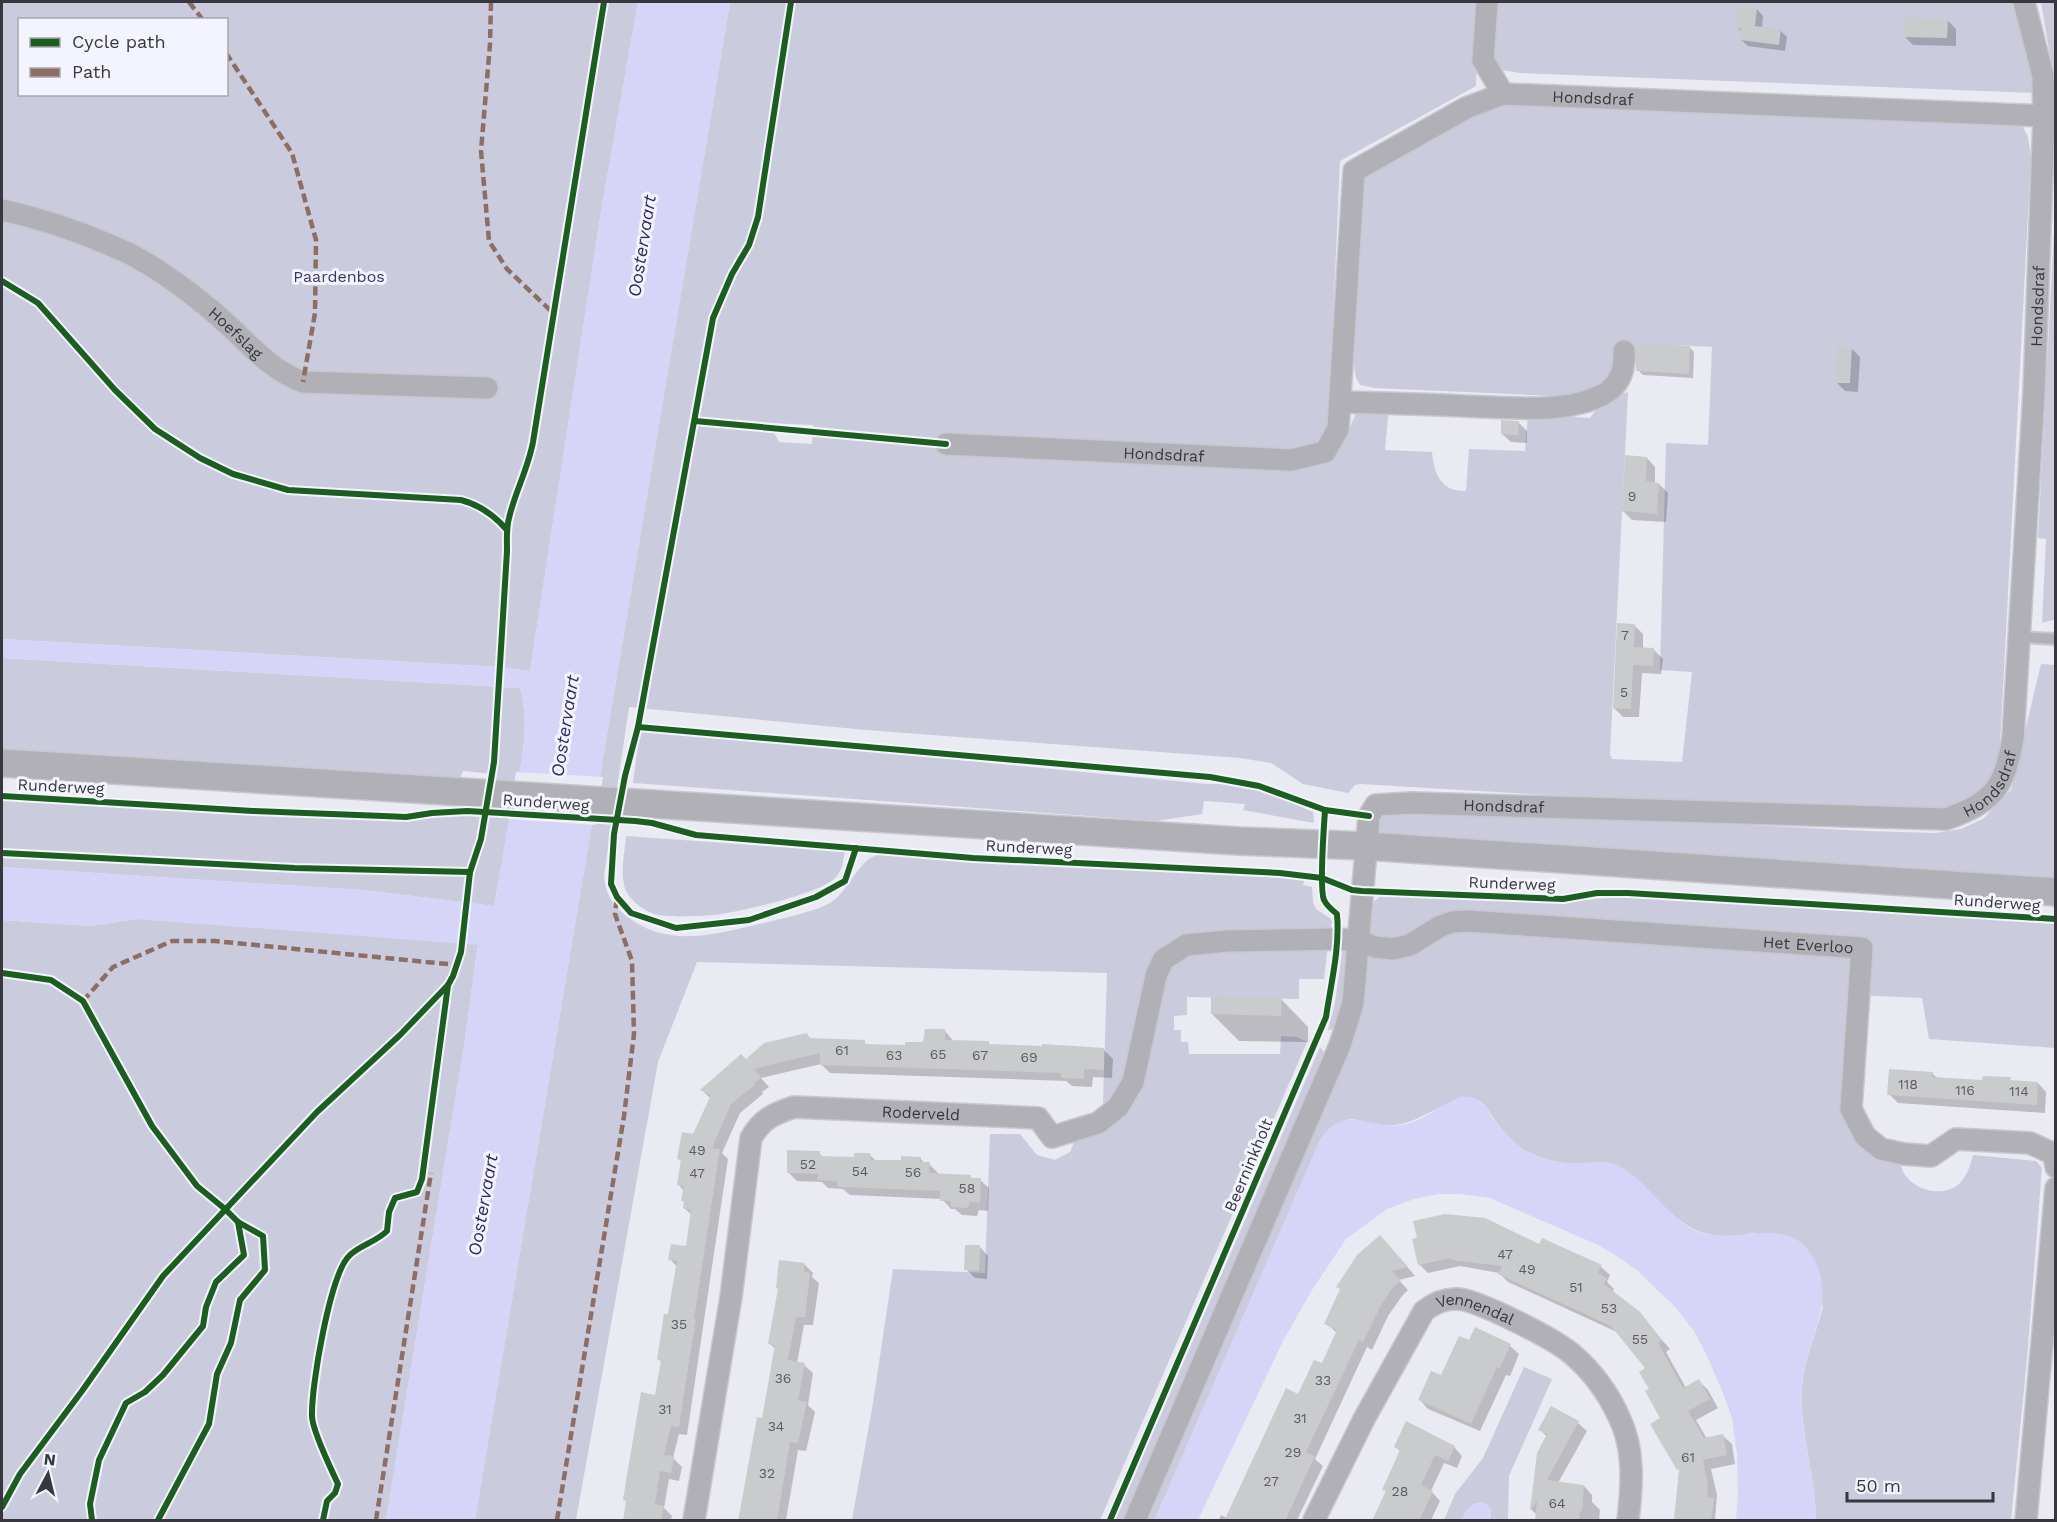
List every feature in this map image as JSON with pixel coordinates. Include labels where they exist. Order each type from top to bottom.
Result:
[{"type":"street","points":[[1487,2],[1484,60],[1503,94]]},
{"type":"street","name":"Hondsdraf","points":[[1366,846],[1369,816],[1376,805],[1411,803],[1946,819],[1970,811],[1993,795],[2007,769],[2013,738],[2034,393],[2044,116],[2043,76],[2024,2]]},
{"type":"street","name":"Hondsdraf","points":[[946,444],[1291,460],[1325,452],[1338,429],[1354,171],[1466,108],[1503,94],[2044,116]]},
{"type":"street","name":"Hoefslag","points":[[2,210],[28,215],[79,232],[138,257],[176,282],[212,311],[267,362],[288,377],[303,382],[487,388]]},
{"type":"street","points":[[1340,402],[1542,408],[1577,403],[1604,394],[1614,386],[1625,364],[1624,351]]},
{"type":"street","name":"Runderweg","points":[[2,764],[1239,841],[1366,846],[2055,892]]},
{"type":"street","points":[[1135,1521],[1340,1045],[1353,1003],[1366,846]]},
{"type":"street","name":"Het Everloo","points":[[1359,940],[1375,947],[1393,949],[1410,945],[1446,924],[1467,921],[1862,948],[1851,1109],[1866,1136],[1881,1149],[1931,1156],[1956,1139],[2030,1143],[2054,1154],[2055,1167]]},
{"type":"street","name":"Roderveld","points":[[694,1521],[731,1297],[751,1138],[759,1126],[774,1114],[794,1107],[1038,1118],[1052,1137],[1078,1130],[1098,1123],[1118,1107],[1132,1082],[1156,976],[1163,960],[1186,945],[1228,940],[1359,940]]},
{"type":"street","points":[[2026,1521],[2055,1188]]},
{"type":"street","name":"Vennendal","points":[[1314,1521],[1364,1419],[1424,1311],[1433,1304],[1446,1299],[1460,1299],[1506,1317],[1555,1342],[1572,1353],[1591,1372],[1605,1390],[1620,1418],[1626,1436],[1632,1472],[1628,1521]]},
{"type":"lane","points":[[2020,637],[2055,639]]},
{"type":"green space","name":"Paardenbos","points":[[2,2],[638,2],[601,212],[530,671],[499,667],[2,639]]},
{"type":"green space","points":[[730,2],[1479,2],[1476,86],[1340,161],[1331,367],[1331,424],[1346,436],[1358,409],[1389,407],[1385,450],[1432,452],[1440,480],[1457,491],[1466,491],[1469,449],[1525,451],[1528,414],[1590,418],[1604,398],[1628,392],[1610,754],[1612,759],[1682,762],[1692,672],[1660,670],[1666,443],[1708,445],[1712,347],[1636,348],[1630,351],[1628,378],[1604,381],[1577,397],[1374,388],[1360,385],[1354,366],[1357,241],[1363,182],[1369,171],[1493,103],[2021,123],[2028,137],[2031,157],[1999,764],[1979,797],[1952,812],[1876,814],[1360,784],[1355,785],[1348,793],[1303,784],[1271,763],[1240,758],[866,730],[629,707],[604,875],[607,892],[619,910],[640,925],[657,932],[674,936],[710,934],[816,909],[837,898],[871,857],[883,854],[1299,879],[1305,880],[1303,885],[1312,887],[1316,909],[1332,922],[1324,979],[1299,979],[1299,999],[1187,997],[1187,1015],[1174,1016],[1174,1030],[1181,1030],[1181,1042],[1188,1042],[1189,1054],[1280,1054],[1281,1036],[1297,1037],[1307,1042],[1100,1520],[852,1520],[873,1403],[893,1269],[985,1273],[990,1134],[1020,1134],[1037,1155],[1055,1160],[1070,1152],[1076,1137],[1110,1123],[1128,1079],[1114,1104],[1074,1125],[1103,1105],[1107,973],[697,962],[658,1062],[576,1520],[475,1520]],"holes":[[[769,423],[813,425],[812,444],[779,442]]]},
{"type":"green space","points":[[1497,2],[2016,2],[2035,93],[1520,73],[1502,70],[1495,64]]},
{"type":"green space","points":[[2041,2],[2055,2],[2055,86]]},
{"type":"green space","points":[[2055,212],[2056,619],[2042,623],[2046,539],[2038,538]]},
{"type":"green space","points":[[2,658],[520,688],[525,723],[522,758],[494,906],[364,890],[2,867],[2,798],[327,817],[405,819],[444,814],[485,817],[493,774],[463,771],[460,779],[2,750]]},
{"type":"green space","points":[[2041,664],[2055,665],[2055,880],[1369,834],[1375,818],[1397,807],[1868,831],[1935,833],[1961,829],[1983,819],[2011,790]]},
{"type":"green space","points":[[640,729],[1206,784],[1247,785],[1271,791],[1313,812],[1314,823],[1243,810],[1245,804],[1204,801],[1202,814],[1156,821],[633,783]]},
{"type":"green space","points":[[626,836],[845,851],[836,877],[814,890],[726,913],[667,916],[646,910],[628,895],[624,885],[623,871]]},
{"type":"green space","points":[[1383,894],[1556,902],[1621,897],[1907,912],[2055,924],[2055,1048],[1929,1039],[1922,998],[1852,995],[1857,1136],[1868,1153],[1900,1162],[1910,1181],[1932,1191],[1948,1190],[1961,1182],[1973,1155],[2036,1161],[2042,1168],[2027,1359],[2011,1520],[1816,1520],[1803,1421],[1802,1387],[1805,1366],[1823,1306],[1754,1233],[1718,1236],[1692,1228],[1680,1221],[1627,1172],[1610,1163],[1569,1163],[1532,1154],[1518,1146],[1507,1135],[1481,1102],[1465,1098],[1402,1124],[1380,1125],[1353,1119],[1342,1121],[1321,1138],[1155,1520],[1144,1520],[1359,1021],[1371,904]]},
{"type":"green space","points":[[138,919],[478,944],[464,1046],[386,1520],[2,1520],[2,920],[90,926]]},
{"type":"green space","points":[[1343,946],[1350,947],[1342,1013],[1334,1029],[1328,1030],[1335,1003]]},
{"type":"green space","points":[[1320,1047],[1324,1052],[1324,1057],[1124,1520],[1115,1520]]},
{"type":"green space","points":[[1524,1367],[1552,1379],[1509,1476],[1508,1520],[1491,1520],[1491,1510],[1476,1503],[1466,1511],[1462,1520],[1444,1520],[1455,1494],[1483,1458]]},
{"type":"water","name":"Oostervaart","points":[[638,2],[730,2],[475,1520],[386,1520],[464,1046],[478,945],[138,919],[90,926],[2,920],[2,867],[364,890],[494,906],[522,759],[525,723],[520,688],[2,658],[2,639],[499,667],[530,671],[601,212]]},
{"type":"water","points":[[1460,1097],[1468,1097],[1483,1104],[1497,1124],[1525,1151],[1547,1160],[1563,1163],[1602,1162],[1615,1164],[1624,1169],[1678,1219],[1703,1233],[1720,1236],[1773,1233],[1789,1236],[1802,1244],[1814,1259],[1820,1275],[1822,1291],[1818,1322],[1802,1386],[1801,1403],[1816,1520],[1736,1520],[1737,1454],[1732,1418],[1723,1393],[1694,1331],[1676,1308],[1638,1271],[1598,1245],[1490,1198],[1438,1194],[1414,1199],[1387,1209],[1346,1239],[1312,1290],[1284,1339],[1198,1520],[1154,1520],[1321,1138],[1339,1122],[1348,1120],[1389,1125],[1409,1123]]},
{"type":"water","points":[[1483,1502],[1489,1507],[1491,1520],[1462,1520],[1470,1508]]},
{"type":"pier","points":[[516,772],[603,777],[595,825],[507,819]]},
{"type":"pier","points":[[463,899],[468,900],[465,946],[460,946]]},
{"type":"building","points":[[1738,6],[1757,8],[1755,26],[1781,29],[1779,45],[1740,40],[1741,29],[1735,28]]},
{"type":"building","points":[[1903,17],[1948,19],[1947,38],[1903,37]]},
{"type":"building","points":[[1639,343],[1690,346],[1689,374],[1637,371],[1636,347]]},
{"type":"building","points":[[1837,346],[1852,346],[1850,383],[1835,383]]},
{"type":"building","points":[[1501,420],[1519,421],[1518,435],[1501,434]]},
{"type":"building","points":[[1625,455],[1647,457],[1646,481],[1659,483],[1657,514],[1622,511]]},
{"type":"building","points":[[1617,623],[1635,624],[1634,647],[1654,648],[1653,666],[1633,665],[1631,709],[1613,708]]},
{"type":"building","points":[[1211,996],[1282,998],[1281,1016],[1211,1014]]},
{"type":"building","points":[[925,1029],[945,1029],[945,1040],[1104,1048],[1104,1070],[1084,1069],[1084,1079],[1061,1078],[1061,1073],[820,1065],[820,1053],[754,1069],[761,1077],[756,1084],[731,1104],[712,1148],[720,1149],[679,1427],[671,1426],[664,1455],[674,1456],[671,1473],[660,1471],[655,1504],[664,1506],[661,1521],[623,1521],[626,1501],[623,1500],[641,1392],[655,1395],[661,1360],[657,1359],[664,1314],[668,1314],[677,1261],[668,1260],[671,1244],[686,1246],[691,1210],[683,1208],[684,1201],[681,1201],[684,1186],[677,1185],[681,1160],[677,1159],[682,1132],[693,1134],[711,1095],[700,1090],[741,1054],[746,1059],[764,1043],[807,1033],[809,1038],[865,1040],[865,1044],[905,1045],[905,1042],[923,1042]]},
{"type":"building","points":[[1889,1069],[1933,1072],[1932,1077],[1982,1080],[1983,1076],[2011,1077],[2010,1080],[2038,1082],[2037,1105],[1887,1095]]},
{"type":"building","points":[[787,1150],[820,1151],[820,1156],[854,1157],[854,1153],[870,1153],[871,1160],[901,1160],[901,1156],[921,1157],[920,1162],[930,1162],[929,1173],[971,1175],[971,1178],[981,1178],[980,1203],[970,1202],[968,1208],[951,1207],[950,1201],[940,1201],[940,1191],[839,1187],[836,1181],[817,1180],[818,1174],[787,1173]]},
{"type":"building","points":[[1445,1214],[1485,1218],[1539,1244],[1542,1238],[1602,1265],[1598,1273],[1607,1279],[1604,1284],[1640,1312],[1662,1340],[1658,1343],[1683,1388],[1699,1379],[1710,1399],[1688,1411],[1704,1438],[1723,1434],[1727,1455],[1703,1460],[1708,1485],[1707,1497],[1714,1498],[1711,1521],[1674,1521],[1679,1469],[1677,1470],[1650,1424],[1660,1418],[1645,1391],[1649,1389],[1639,1372],[1645,1368],[1611,1326],[1498,1274],[1502,1266],[1451,1260],[1451,1258],[1418,1265],[1412,1239],[1417,1238],[1413,1221]]},
{"type":"building","points":[[1380,1235],[1408,1267],[1392,1271],[1401,1281],[1393,1287],[1380,1307],[1363,1342],[1359,1340],[1306,1452],[1315,1456],[1285,1521],[1224,1521],[1286,1388],[1298,1394],[1314,1360],[1322,1363],[1337,1330],[1324,1324],[1340,1289],[1336,1287],[1357,1255]]},
{"type":"building","points":[[965,1245],[980,1245],[979,1271],[964,1270]]},
{"type":"building","points":[[779,1260],[805,1263],[804,1272],[810,1273],[805,1317],[796,1317],[788,1360],[805,1363],[798,1400],[807,1402],[798,1443],[790,1442],[777,1521],[738,1521],[757,1417],[762,1418],[775,1345],[768,1344],[778,1289],[776,1288]]},
{"type":"building","points":[[1475,1327],[1511,1344],[1500,1368],[1497,1367],[1471,1424],[1418,1400],[1431,1371],[1441,1375],[1459,1336],[1469,1340]]},
{"type":"building","points":[[1551,1406],[1579,1421],[1547,1480],[1584,1485],[1579,1521],[1535,1521],[1537,1501],[1530,1510],[1537,1453],[1547,1434],[1538,1430]]},
{"type":"building","points":[[1406,1421],[1455,1446],[1448,1461],[1435,1455],[1421,1485],[1433,1491],[1419,1521],[1372,1521],[1386,1491],[1382,1490],[1400,1450],[1394,1447]]},
{"type":"marked path","points":[[189,2],[201,18]]},
{"type":"marked path","points":[[491,2],[490,44],[481,151],[489,241],[507,269],[553,313]]},
{"type":"marked path","points":[[228,56],[292,153],[316,240],[315,313],[303,382]]},
{"type":"marked path","points":[[557,1520],[624,1116],[634,1034],[632,961],[615,914],[617,897]]},
{"type":"marked path","points":[[83,1001],[113,967],[172,941],[215,941],[457,965]]},
{"type":"marked path","points":[[376,1520],[431,1173]]},
{"type":"cycle path","points":[[2,1507],[20,1474],[163,1276],[317,1112],[400,1035],[448,985],[453,976],[461,952],[470,872],[481,839],[494,762],[508,522],[533,442],[604,2]]},
{"type":"cycle path","points":[[638,727],[713,318],[732,274],[749,245],[758,217],[791,2]]},
{"type":"cycle path","points":[[2,281],[38,303],[115,390],[155,429],[200,458],[233,474],[288,490],[461,500],[486,511],[507,530]]},
{"type":"cycle path","points":[[695,421],[946,444]]},
{"type":"cycle path","points":[[856,848],[845,881],[816,897],[749,920],[676,928],[631,913],[617,897],[611,884],[614,834],[625,776],[638,727],[1210,777],[1259,786],[1325,810],[1369,816]]},
{"type":"cycle path","points":[[2,796],[253,811],[406,817],[467,811],[635,821],[652,823],[696,835],[973,858],[1280,873],[1322,878],[1352,890],[1362,891],[1563,899],[1597,893],[1628,893],[2056,919]]},
{"type":"cycle path","name":"Beerninkholt","points":[[1110,1520],[1326,1017],[1338,927],[1337,914],[1324,900],[1323,893],[1322,857],[1325,810]]},
{"type":"cycle path","points":[[2,853],[295,868],[470,872]]},
{"type":"cycle path","points":[[2,973],[51,980],[83,1001],[152,1126],[197,1186],[238,1222],[263,1236],[265,1270],[240,1300],[231,1343],[217,1374],[209,1424],[158,1520]]},
{"type":"cycle path","points":[[323,1520],[327,1501],[335,1493],[338,1484],[318,1440],[312,1416],[323,1332],[335,1285],[349,1256],[387,1231],[389,1212],[395,1198],[417,1192],[422,1179],[448,985]]},
{"type":"cycle path","points":[[92,1520],[90,1504],[99,1460],[126,1403],[145,1392],[163,1375],[203,1326],[206,1307],[216,1282],[244,1255],[238,1222]]}]
